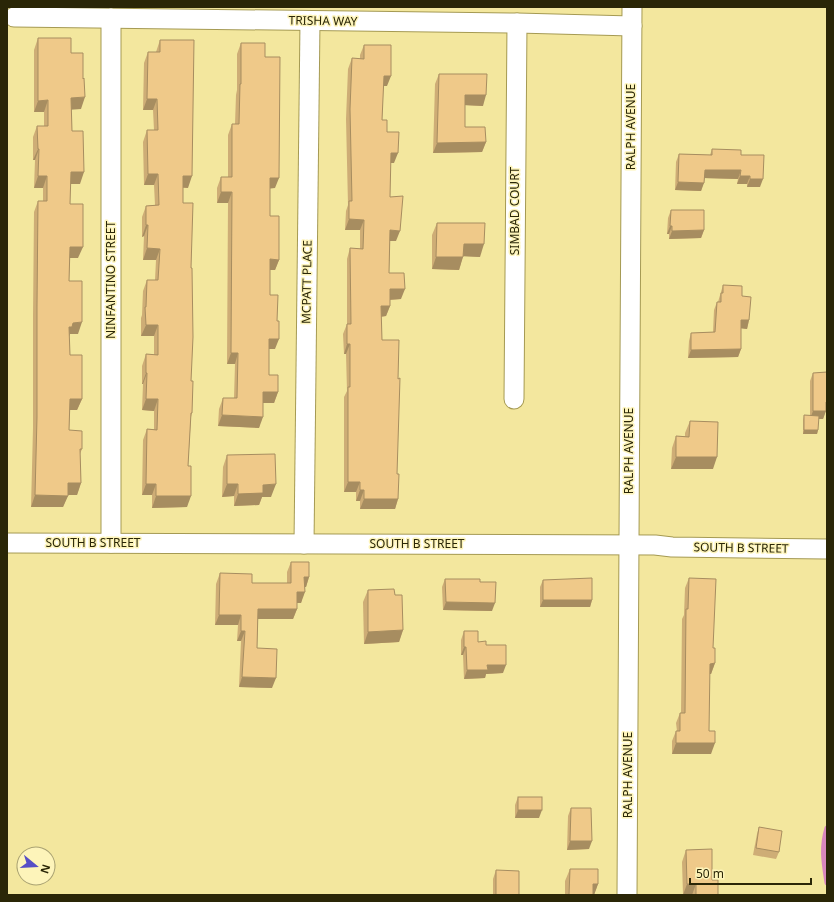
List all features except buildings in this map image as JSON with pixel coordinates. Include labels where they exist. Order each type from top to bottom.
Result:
[{"type":"street","name":"RALPH AVENUE","points":[[627,895],[632,7]]},
{"type":"street","name":"TRISHA WAY","points":[[14,17],[517,23],[632,26]]},
{"type":"street","name":"NINFANTINO STREET","points":[[111,18],[111,543]]},
{"type":"street","name":"MCPATT PLACE","points":[[304,544],[310,21]]},
{"type":"street","name":"SIMBAD COURT","points":[[514,399],[517,23]]},
{"type":"street","name":"SOUTH B STREET","points":[[7,543],[827,548]]},
{"type":"waterway","points":[[827,828],[824,842],[824,862],[827,883]]}]
